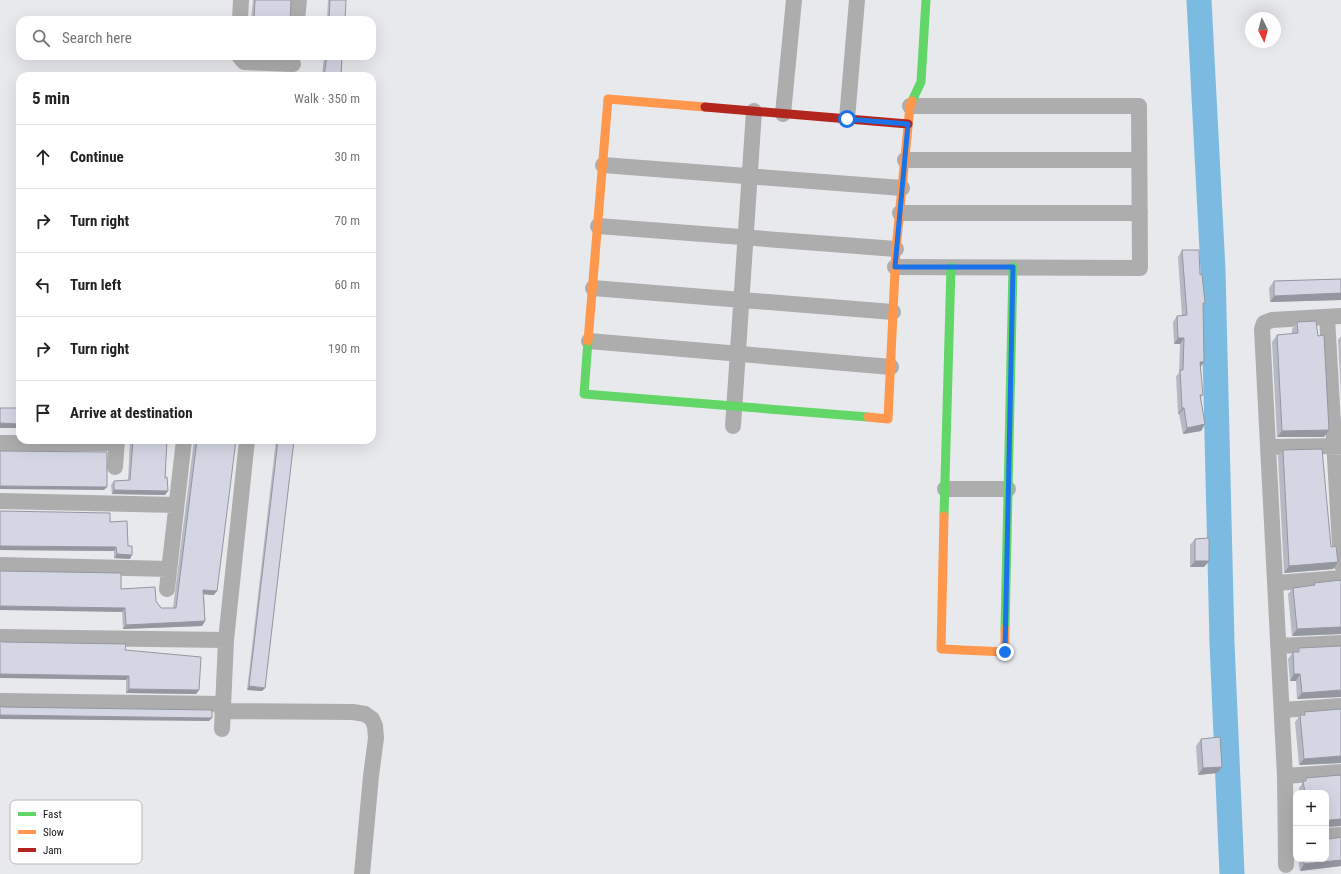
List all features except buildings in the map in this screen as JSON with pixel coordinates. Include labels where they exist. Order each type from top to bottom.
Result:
[{"type":"street","points":[[240,16],[241,0]]},
{"type":"street","points":[[297,16],[299,0]]},
{"type":"street","points":[[783,114],[794,0]]},
{"type":"street","points":[[847,119],[857,0]]},
{"type":"street","points":[[908,124],[608,99],[584,394],[888,419],[896,249],[910,106],[921,82],[926,0]]},
{"type":"street","points":[[242,60],[244,62],[292,65]]},
{"type":"street","points":[[895,267],[1140,268],[1139,106],[910,106]]},
{"type":"street","points":[[733,426],[754,111]]},
{"type":"street","points":[[905,160],[1140,160]]},
{"type":"street","points":[[603,165],[902,188]]},
{"type":"street","points":[[900,213],[1140,213]]},
{"type":"street","points":[[598,226],[896,249]]},
{"type":"street","points":[[951,267],[941,649],[1005,652],[1013,267]]},
{"type":"street","points":[[593,288],[893,312]]},
{"type":"street","points":[[1286,865],[1291,838],[1285,776],[1262,329],[1264,323],[1272,320],[1334,317],[1341,564]]},
{"type":"street","points":[[589,341],[891,367]]},
{"type":"street","points":[[0,443],[16,443]]},
{"type":"street","points":[[115,467],[117,444]]},
{"type":"street","points":[[167,589],[184,444]]},
{"type":"street","points":[[222,729],[226,640],[247,444]]},
{"type":"street","points":[[1268,447],[1338,446]]},
{"type":"street","points":[[945,488],[1008,489]]},
{"type":"street","points":[[0,501],[176,505]]},
{"type":"street","points":[[0,565],[169,569]]},
{"type":"street","points":[[1276,583],[1341,578]]},
{"type":"street","points":[[0,637],[226,640]]},
{"type":"street","points":[[1279,646],[1341,643]]},
{"type":"street","points":[[0,701],[222,707],[353,712],[366,714],[372,719],[376,726],[376,738],[362,874]]},
{"type":"street","points":[[1282,710],[1341,706]]},
{"type":"street","points":[[1285,776],[1341,772]]},
{"type":"street","points":[[1329,836],[1341,835]]},
{"type":"waterway","points":[[1199,0],[1213,270],[1222,643],[1232,874]]},
{"type":"traffic: fast","points":[[912,101],[921,82],[926,0]]},
{"type":"traffic: fast","points":[[944,516],[951,267]]},
{"type":"traffic: fast","points":[[1005,629],[1013,267]]},
{"type":"traffic: fast","points":[[588,341],[584,394],[868,417]]},
{"type":"traffic: slow","points":[[588,341],[608,99],[705,107]]},
{"type":"traffic: slow","points":[[868,417],[888,419],[896,249],[910,106],[912,101]]},
{"type":"traffic: slow","points":[[944,516],[941,649],[1005,652],[1005,629]]},
{"type":"traffic: jam","points":[[705,107],[908,124]]},
{"type":"route","points":[[847,119],[908,124],[895,267],[1013,267],[1005,652]]}]
